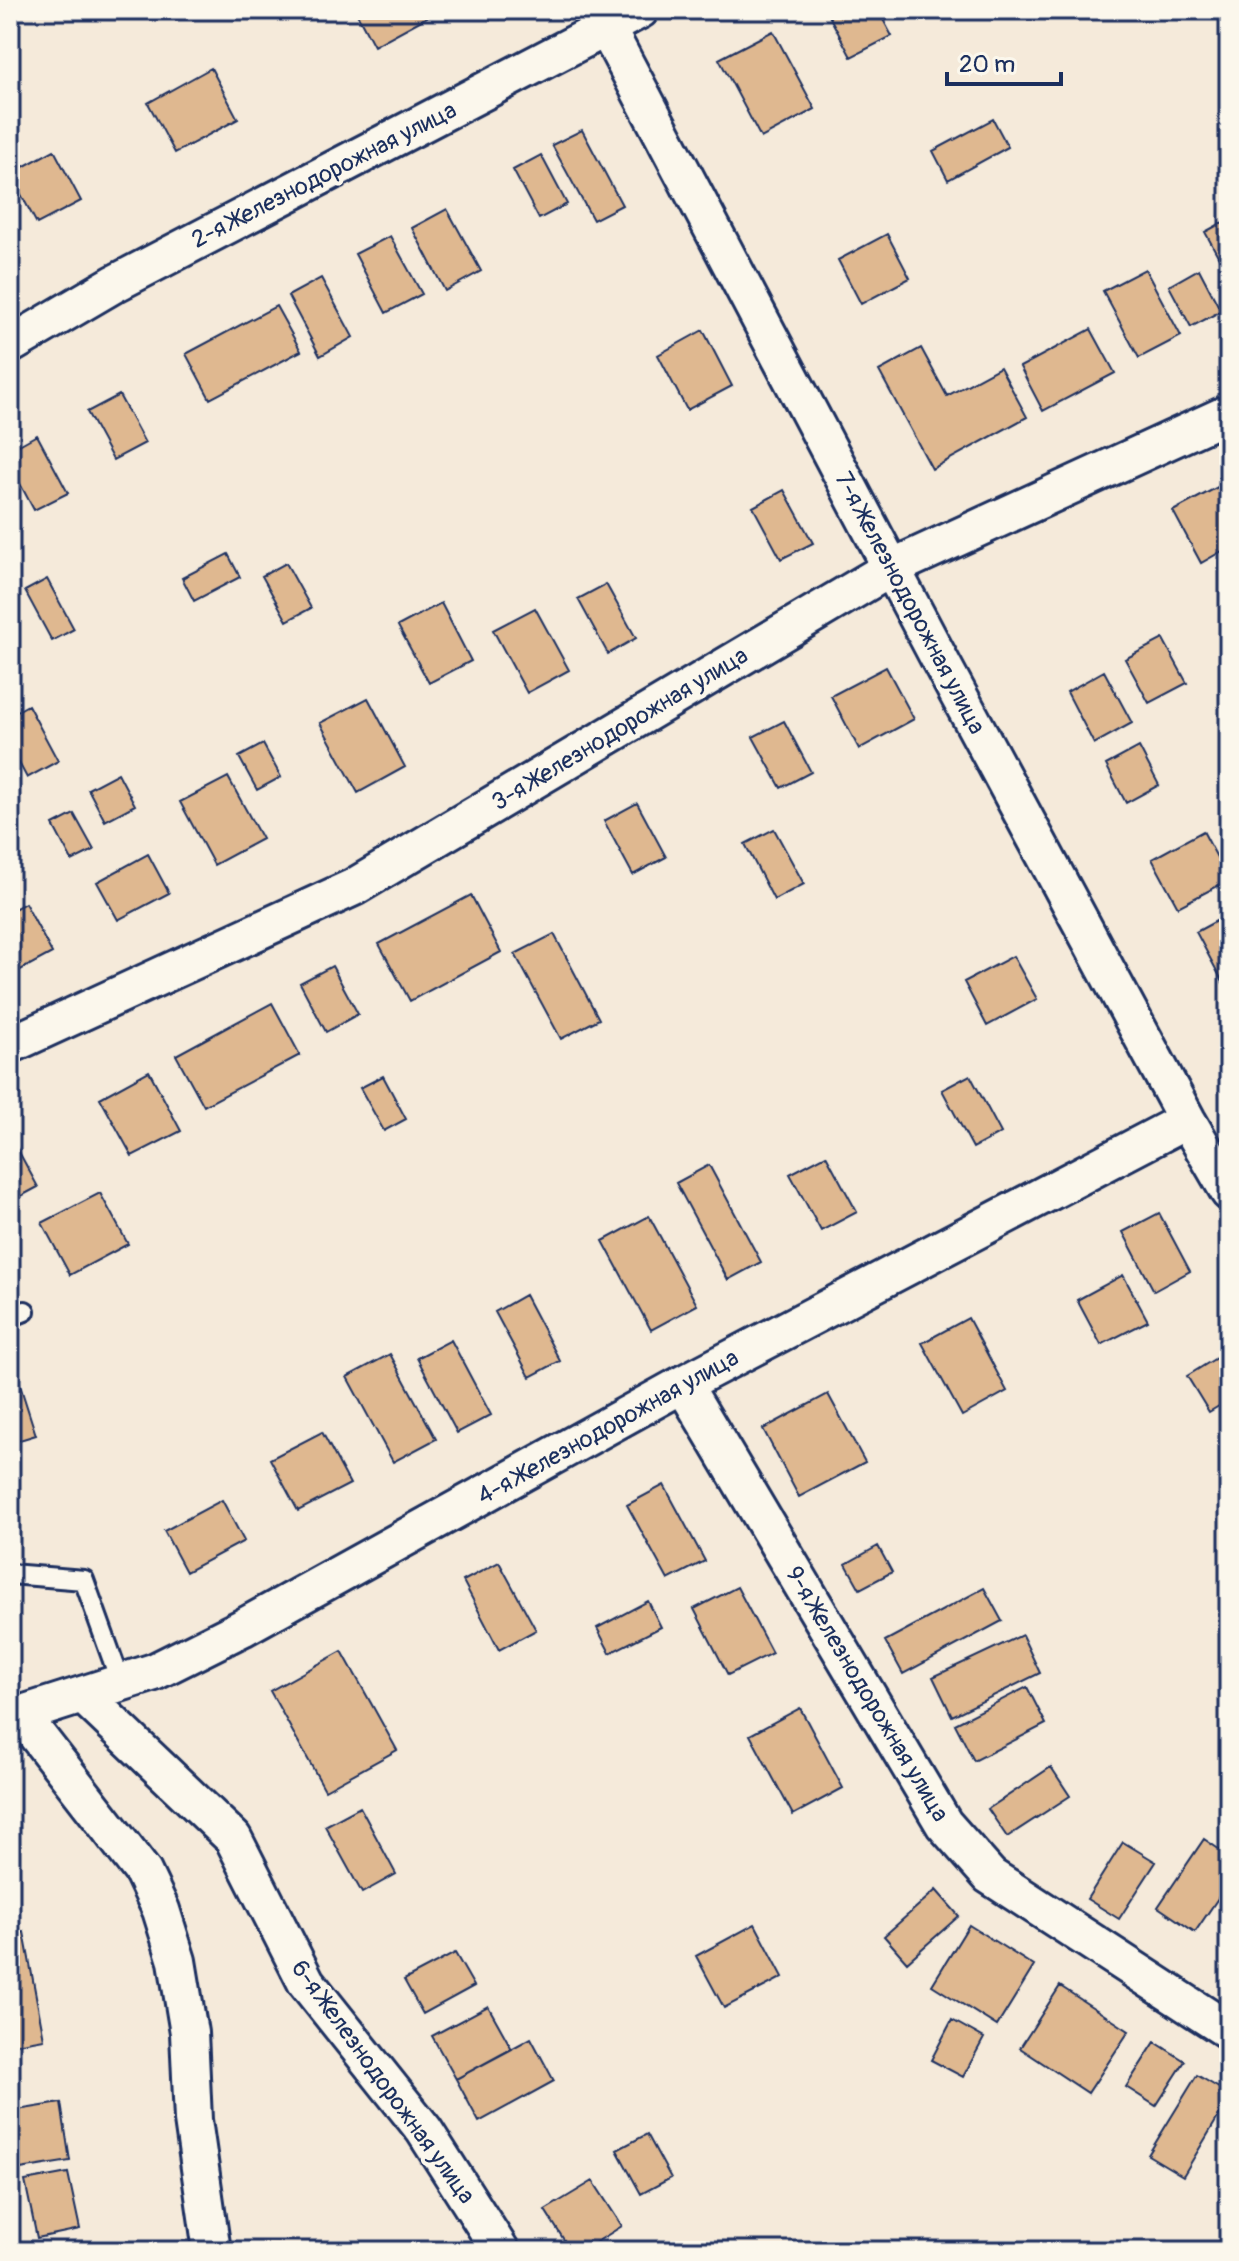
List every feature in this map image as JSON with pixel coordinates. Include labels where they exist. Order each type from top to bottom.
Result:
[{"type":"street","name":"2-я Железнодорожная улица","points":[[10,345],[114,284],[602,19],[640,10]]},
{"type":"street","name":"7-я Железнодорожная улица","points":[[602,19],[891,568],[1187,1120],[1229,1192]]},
{"type":"street","name":"3-я Железнодорожная улица","points":[[10,1045],[354,887],[891,568],[1229,413]]},
{"type":"street","name":"4-я Железнодорожная улица","points":[[16,1717],[154,1672],[242,1628],[683,1384],[1187,1120]]},
{"type":"street","name":"9-я Железнодорожная улица","points":[[683,1384],[944,1824],[990,1876],[1229,2031]]},
{"type":"street","name":"6-я Железнодорожная улица","points":[[83,1695],[233,1838],[306,1982],[424,2130],[501,2251]]},
{"type":"street","points":[[16,1717],[143,1872],[161,1910],[177,1961],[189,2033],[193,2120],[212,2251]]},
{"type":"lane","points":[[10,1574],[84,1580],[121,1683]]},
{"type":"building","points":[[355,10],[426,10],[429,16],[374,46]]},
{"type":"building","points":[[826,10],[878,10],[892,36],[851,57]]},
{"type":"building","points":[[773,31],[815,109],[761,138],[719,59]]},
{"type":"building","points":[[211,68],[238,119],[175,153],[148,103]]},
{"type":"building","points":[[993,119],[1008,147],[948,180],[933,151]]},
{"type":"building","points":[[582,130],[622,205],[593,220],[552,145]]},
{"type":"building","points":[[54,150],[81,201],[37,224],[10,174]]},
{"type":"building","points":[[541,155],[567,204],[539,219],[513,170]]},
{"type":"building","points":[[447,209],[481,271],[445,291],[412,228]]},
{"type":"building","points":[[1229,219],[1229,276],[1205,232]]},
{"type":"building","points":[[887,234],[910,278],[861,304],[838,260]]},
{"type":"building","points":[[390,236],[422,294],[386,313],[355,254]]},
{"type":"building","points":[[1145,269],[1181,336],[1139,358],[1103,291]]},
{"type":"building","points":[[1199,269],[1221,311],[1191,327],[1169,286]]},
{"type":"building","points":[[321,278],[353,337],[320,356],[288,296]]},
{"type":"building","points":[[276,306],[301,351],[210,399],[186,354]]},
{"type":"building","points":[[1091,329],[1115,373],[1043,411],[1020,367]]},
{"type":"building","points":[[703,330],[732,386],[687,410],[658,355]]},
{"type":"building","points":[[921,348],[947,396],[1000,367],[1027,417],[932,469],[879,371]]},
{"type":"building","points":[[119,395],[145,443],[113,460],[87,412]]},
{"type":"building","points":[[37,435],[68,493],[34,510],[10,465],[10,450]]},
{"type":"building","points":[[1229,481],[1229,547],[1201,563],[1173,511]]},
{"type":"building","points":[[784,490],[813,543],[781,559],[753,507]]},
{"type":"building","points":[[228,554],[240,577],[194,601],[182,578]]},
{"type":"building","points":[[286,563],[311,608],[287,621],[262,576]]},
{"type":"building","points":[[47,579],[74,629],[52,641],[25,591]]},
{"type":"building","points":[[606,584],[636,638],[608,654],[578,599]]},
{"type":"building","points":[[441,603],[471,661],[429,683],[398,626]]},
{"type":"building","points":[[535,608],[569,670],[527,693],[493,630]]},
{"type":"building","points":[[1163,639],[1187,683],[1149,703],[1125,659]]},
{"type":"building","points":[[886,667],[914,719],[859,749],[831,696]]},
{"type":"building","points":[[1104,671],[1132,723],[1094,744],[1067,692]]},
{"type":"building","points":[[368,698],[405,767],[358,793],[320,723]]},
{"type":"building","points":[[28,705],[58,761],[27,778],[10,746],[10,715]]},
{"type":"building","points":[[784,721],[811,772],[781,788],[753,737]]},
{"type":"building","points":[[263,744],[281,777],[257,790],[239,757]]},
{"type":"building","points":[[1139,747],[1159,785],[1126,803],[1106,765]]},
{"type":"building","points":[[118,773],[135,805],[105,821],[88,789]]},
{"type":"building","points":[[228,777],[262,839],[214,865],[180,802]]},
{"type":"building","points":[[637,803],[666,857],[633,875],[604,821]]},
{"type":"building","points":[[74,814],[94,850],[72,861],[53,825]]},
{"type":"building","points":[[774,829],[804,884],[774,900],[745,844]]},
{"type":"building","points":[[1203,831],[1229,880],[1178,907],[1152,859]]},
{"type":"building","points":[[148,854],[169,893],[118,920],[97,882]]},
{"type":"building","points":[[471,895],[501,952],[410,1001],[379,944]]},
{"type":"building","points":[[25,903],[52,953],[15,973],[10,964],[10,911]]},
{"type":"building","points":[[1229,914],[1229,986],[1226,988],[1196,932]]},
{"type":"building","points":[[554,934],[599,1019],[561,1039],[515,954]]},
{"type":"building","points":[[1013,956],[1037,999],[987,1026],[964,982]]},
{"type":"building","points":[[332,966],[358,1014],[326,1032],[300,983]]},
{"type":"building","points":[[272,1003],[300,1055],[204,1106],[176,1055]]},
{"type":"building","points":[[149,1071],[181,1131],[132,1156],[100,1098]]},
{"type":"building","points":[[970,1075],[1001,1133],[973,1148],[942,1090]]},
{"type":"building","points":[[383,1076],[406,1119],[384,1131],[360,1088]]},
{"type":"building","points":[[13,1141],[38,1187],[10,1202],[10,1143]]},
{"type":"building","points":[[826,1155],[857,1212],[821,1231],[790,1174]]},
{"type":"building","points":[[709,1165],[761,1262],[728,1280],[676,1183]]},
{"type":"building","points":[[100,1193],[128,1244],[70,1275],[42,1223]]},
{"type":"building","points":[[1159,1213],[1190,1271],[1154,1291],[1123,1232]]},
{"type":"building","points":[[649,1216],[697,1305],[651,1330],[603,1241]]},
{"type":"building","points":[[1123,1275],[1148,1321],[1101,1345],[1077,1300]]},
{"type":"building","points":[[525,1295],[560,1361],[530,1377],[495,1312]]},
{"type":"building","points":[[968,1318],[1007,1391],[962,1416],[922,1343]]},
{"type":"building","points":[[451,1340],[491,1415],[457,1433],[417,1358]]},
{"type":"building","points":[[1229,1350],[1229,1400],[1209,1412],[1187,1376]]},
{"type":"building","points":[[390,1354],[436,1439],[393,1462],[347,1377]]},
{"type":"building","points":[[10,1361],[36,1435],[10,1443]]},
{"type":"building","points":[[828,1394],[865,1462],[799,1497],[763,1429]]},
{"type":"building","points":[[322,1432],[350,1484],[298,1511],[270,1459]]},
{"type":"building","points":[[664,1485],[705,1561],[668,1580],[627,1505]]},
{"type":"building","points":[[222,1500],[244,1541],[186,1572],[164,1531]]},
{"type":"building","points":[[878,1546],[892,1572],[860,1589],[846,1564]]},
{"type":"building","points":[[499,1562],[536,1630],[499,1650],[463,1581]]},
{"type":"building","points":[[737,1587],[772,1653],[728,1675],[694,1609]]},
{"type":"building","points":[[984,1588],[1002,1621],[903,1674],[885,1641]]},
{"type":"building","points":[[648,1601],[661,1627],[610,1653],[597,1628]]},
{"type":"building","points":[[1022,1635],[1040,1673],[952,1716],[933,1677]]},
{"type":"building","points":[[342,1651],[397,1750],[325,1790],[270,1691]]},
{"type":"building","points":[[1027,1687],[1046,1724],[974,1761],[955,1724]]},
{"type":"building","points":[[800,1708],[843,1788],[793,1815],[750,1735]]},
{"type":"building","points":[[1051,1767],[1070,1796],[1007,1837],[988,1809]]},
{"type":"building","points":[[360,1807],[396,1874],[362,1893],[325,1826]]},
{"type":"building","points":[[1204,1839],[1229,1856],[1229,1882],[1195,1932],[1158,1907]]},
{"type":"building","points":[[1123,1842],[1156,1862],[1119,1919],[1087,1899]]},
{"type":"building","points":[[10,1877],[19,1923],[10,1925]]},
{"type":"building","points":[[936,1890],[959,1916],[907,1962],[884,1936]]},
{"type":"building","points":[[755,1924],[783,1977],[724,2008],[696,1956]]},
{"type":"building","points":[[969,1925],[1034,1966],[997,2026],[932,1985]]},
{"type":"building","points":[[24,1932],[44,2039],[10,2045],[10,1935]]},
{"type":"building","points":[[455,1953],[474,1986],[423,2014],[404,1980]]},
{"type":"building","points":[[1060,1986],[1129,2031],[1088,2093],[1020,2048]]},
{"type":"building","points":[[488,2006],[512,2049],[456,2079],[432,2036]]},
{"type":"building","points":[[952,2020],[984,2038],[963,2077],[931,2060]]},
{"type":"building","points":[[531,2038],[554,2081],[479,2122],[456,2079]]},
{"type":"building","points":[[1155,2042],[1185,2061],[1156,2106],[1126,2087]]},
{"type":"building","points":[[1197,2075],[1229,2094],[1229,2099],[1183,2176],[1148,2155]]},
{"type":"building","points":[[61,2103],[70,2161],[20,2169],[11,2111]]},
{"type":"building","points":[[647,2134],[671,2178],[641,2194],[617,2150]]},
{"type":"building","points":[[68,2173],[80,2229],[37,2238],[25,2181]]},
{"type":"building","points":[[593,2181],[622,2226],[582,2251],[571,2251],[545,2210]]}]
